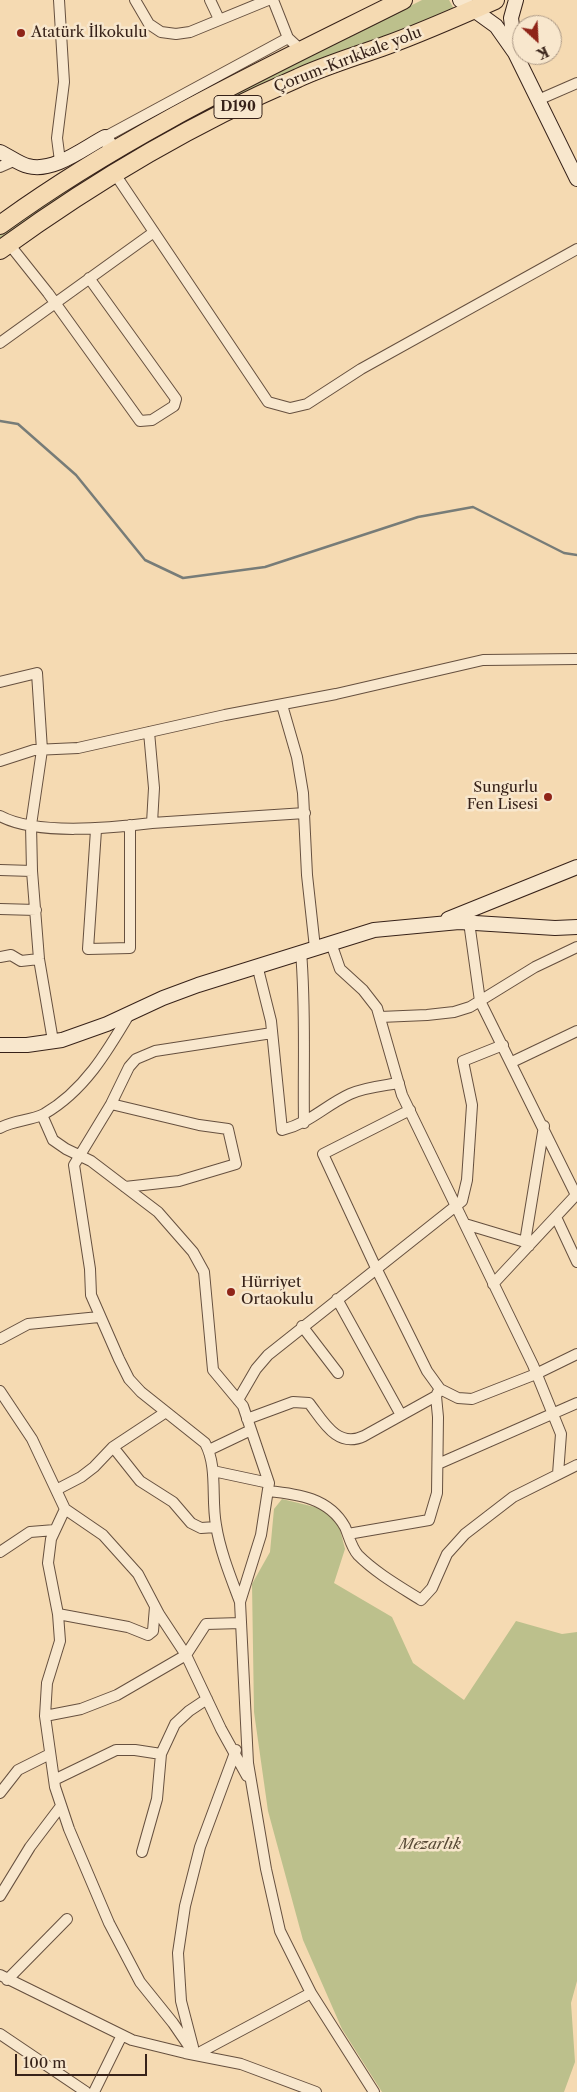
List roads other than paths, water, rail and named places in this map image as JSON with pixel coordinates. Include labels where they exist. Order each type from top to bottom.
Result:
[{"type":"highway","name":"Çorum-Kırıkkale yolu","points":[[0,225],[109,144],[193,97],[302,50],[403,0]]},
{"type":"highway","name":"Çorum-Kırıkkale yolu","points":[[4,247],[115,174],[195,129],[298,78],[427,30],[466,5],[495,0]]},
{"type":"main road","points":[[512,27],[511,18],[516,0]]},
{"type":"main road","points":[[466,5],[496,26],[512,49]]},
{"type":"main road","points":[[521,65],[577,179]]},
{"type":"main road","points":[[0,152],[34,167],[50,165],[109,144]]},
{"type":"main road","points":[[430,925],[577,868]]},
{"type":"main road","points":[[0,1045],[27,1045],[53,1041],[107,1024],[163,998],[300,952],[374,930],[469,922],[555,928],[577,926]]},
{"type":"street","points":[[59,0],[64,82],[58,138],[60,161]]},
{"type":"street","points":[[135,0],[149,24],[161,32],[176,34],[190,32],[219,18],[268,0]]},
{"type":"street","points":[[210,0],[219,18]]},
{"type":"street","points":[[273,0],[288,38],[302,50]]},
{"type":"street","points":[[193,97],[288,38]]},
{"type":"street","points":[[538,100],[577,83]]},
{"type":"street","points":[[0,167],[16,160]]},
{"type":"street","points":[[115,174],[268,402],[290,408],[307,404],[361,369],[577,249]]},
{"type":"street","points":[[0,343],[154,232]]},
{"type":"street","points":[[4,247],[55,303],[140,421],[152,420],[174,406],[174,396],[89,278]]},
{"type":"street","points":[[0,761],[34,750],[78,748],[483,660],[577,659]]},
{"type":"street","points":[[0,682],[37,672],[42,750],[31,825],[32,871],[39,959],[53,1041]]},
{"type":"street","points":[[282,705],[297,757],[305,813],[307,874],[315,948]]},
{"type":"street","points":[[149,732],[154,788],[152,823]]},
{"type":"street","points":[[0,816],[31,825],[96,830],[152,823],[305,813]]},
{"type":"street","points":[[96,830],[88,949],[130,948],[130,825]]},
{"type":"street","points":[[0,870],[32,871]]},
{"type":"street","points":[[0,909],[36,910]]},
{"type":"street","points":[[469,922],[480,1002],[512,1062],[577,1194],[527,1244],[493,1284]]},
{"type":"street","points":[[331,943],[340,969],[363,990],[377,1008],[399,1083],[410,1110],[536,1374],[561,1434],[558,1474]]},
{"type":"street","points":[[380,1017],[454,1012],[480,1002],[516,978],[577,947]]},
{"type":"street","points":[[300,952],[306,1018],[303,1054],[304,1123]]},
{"type":"street","points":[[0,956],[11,955],[21,962],[39,959]]},
{"type":"street","points":[[257,966],[272,1033],[282,1130],[304,1123],[350,1094],[365,1088],[399,1083]]},
{"type":"street","points":[[0,1128],[42,1115],[75,1091],[101,1061],[130,1013]]},
{"type":"street","points":[[512,1062],[577,1031]]},
{"type":"street","points":[[272,1033],[156,1051],[136,1059],[129,1067],[111,1104],[74,1165],[74,1174],[90,1269],[91,1295],[99,1318],[129,1379],[205,1443],[213,1462],[212,1497],[216,1527],[240,1602],[246,1738],[252,1784],[280,1931],[311,1993],[374,2092]]},
{"type":"street","points":[[238,1400],[256,1370],[268,1355],[376,1268],[457,1207],[464,1197],[472,1139],[472,1105],[463,1061],[503,1045]]},
{"type":"street","points":[[111,1104],[199,1125],[228,1129],[236,1164],[179,1181],[125,1187]]},
{"type":"street","points":[[348,1534],[429,1520],[437,1493],[438,1392],[376,1268],[323,1154],[410,1110]]},
{"type":"street","points":[[42,1115],[52,1140],[91,1161],[158,1212],[193,1252],[204,1272],[213,1370],[243,1406],[269,1487],[260,1535],[240,1602]]},
{"type":"street","points":[[527,1244],[544,1126]]},
{"type":"street","points":[[556,1217],[577,1262]]},
{"type":"street","points":[[465,1224],[527,1244]]},
{"type":"street","points":[[337,1300],[401,1415]]},
{"type":"street","points":[[0,1339],[28,1324],[99,1318]]},
{"type":"street","points":[[302,1326],[338,1373]]},
{"type":"street","points":[[247,1419],[293,1402],[309,1403],[332,1433],[341,1438],[352,1440],[364,1436],[438,1392],[458,1398],[472,1399],[536,1374],[577,1354]]},
{"type":"street","points":[[0,1391],[3,1403],[32,1440],[65,1509],[103,1535],[138,1574],[155,1606],[186,1655],[206,1699],[252,1784]]},
{"type":"street","points":[[438,1464],[577,1403]]},
{"type":"street","points":[[56,1490],[94,1467],[113,1447],[166,1412]]},
{"type":"street","points":[[209,1450],[251,1430]]},
{"type":"street","points":[[113,1447],[140,1481],[173,1502],[191,1523],[201,1528],[216,1527]]},
{"type":"street","points":[[213,1471],[311,1497],[326,1506],[342,1522],[357,1553],[375,1570],[421,1600],[432,1588],[447,1554],[465,1534],[513,1497],[577,1465]]},
{"type":"street","points":[[65,1509],[51,1539],[48,1563],[58,1614],[60,1641],[47,1683],[45,1716],[54,1780],[61,1806],[109,1923],[140,1982],[173,2023],[195,2055]]},
{"type":"street","points":[[0,1552],[30,1532],[55,1530]]},
{"type":"street","points":[[58,1614],[128,1627],[148,1635],[153,1629],[155,1606]]},
{"type":"street","points":[[45,1716],[81,1709],[117,1695],[186,1655],[206,1624],[241,1623]]},
{"type":"street","points":[[142,1852],[157,1799],[161,1754],[174,1724],[206,1699]]},
{"type":"street","points":[[195,2055],[181,2001],[178,1953],[185,1906],[200,1847],[234,1752],[246,1738]]},
{"type":"street","points":[[54,1780],[116,1750],[135,1750],[161,1754]]},
{"type":"street","points":[[0,1793],[18,1770],[50,1754]]},
{"type":"street","points":[[0,1896],[30,1847],[61,1806]]},
{"type":"street","points":[[67,1919],[3,1978],[132,2040],[241,2064],[316,2092]]},
{"type":"street","points":[[195,2055],[311,1993]]},
{"type":"street","points":[[0,2034],[86,2092]]},
{"type":"street","points":[[94,2092],[122,2035]]},
{"type":"waterway","points":[[0,421],[18,424],[76,475],[145,560],[183,578],[265,567],[418,517],[473,507],[564,553],[577,555]]},
{"type":"place","name":"Atatürk İlkokulu","points":[[21,33]]},
{"type":"place","name":"Sungurlu Fen Lisesi","points":[[548,797]]},
{"type":"place","name":"Hürriyet Ortaokulu","points":[[231,1292]]},
{"type":"park label","name":"Mezarlık","points":[[430,1845]]}]
